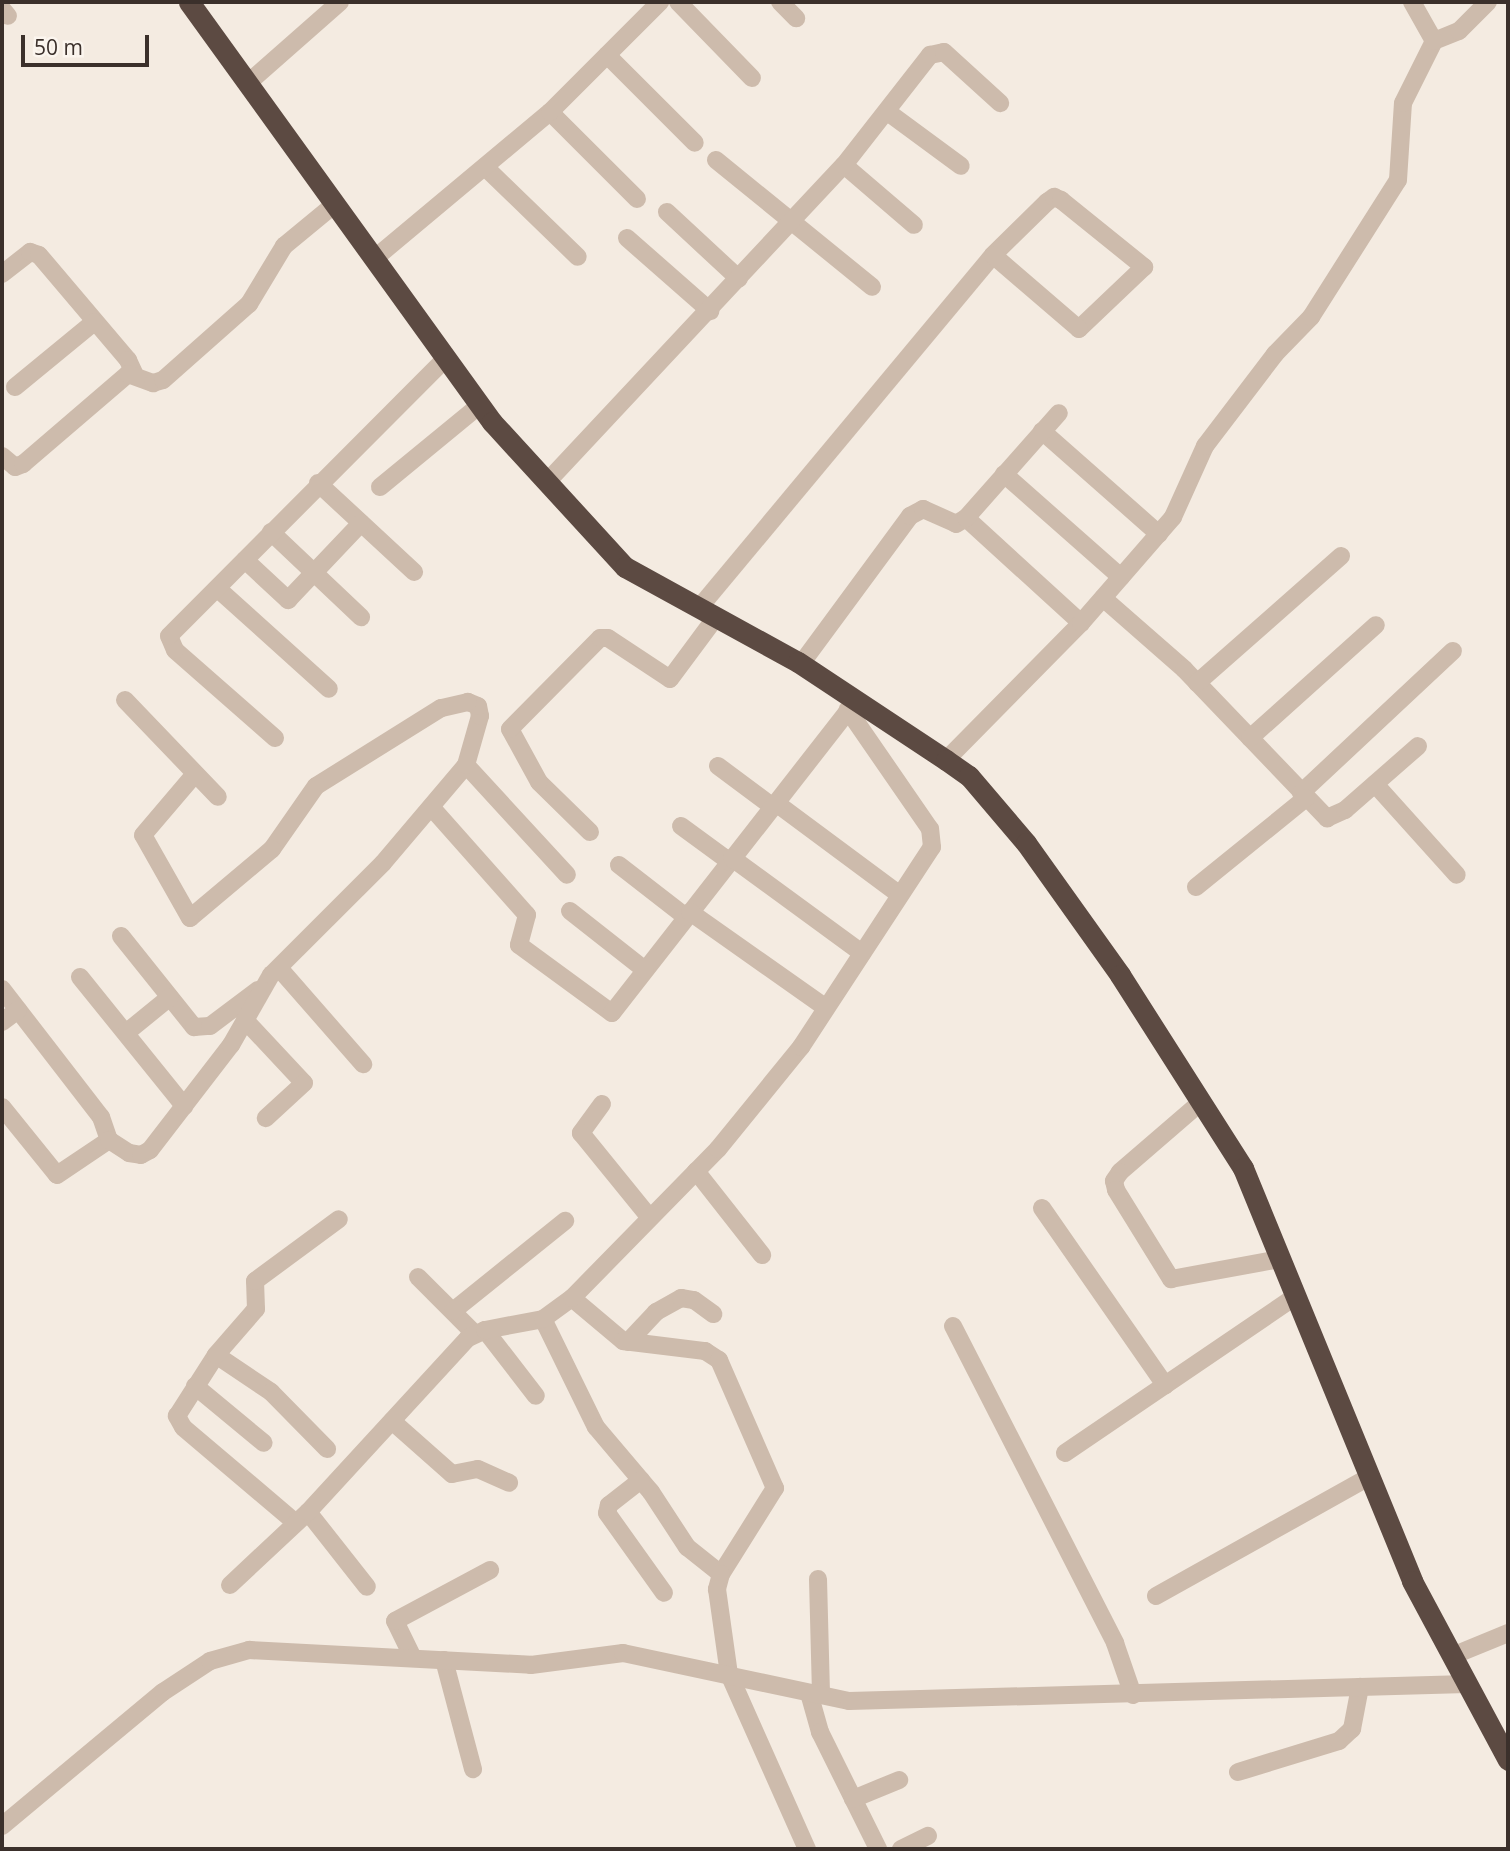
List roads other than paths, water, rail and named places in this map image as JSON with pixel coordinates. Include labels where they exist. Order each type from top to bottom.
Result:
[{"type":"highway","points":[[189,2],[480,405],[625,568],[801,664],[852,705],[946,760],[969,776],[1026,843],[1120,975],[1243,1168],[1412,1581],[1507,1755]]},
{"type":"street","points":[[247,84],[340,2]]},
{"type":"street","points":[[374,259],[550,112],[660,2]]},
{"type":"street","points":[[678,2],[752,78]]},
{"type":"street","points":[[780,2],[796,18]]},
{"type":"street","points":[[1412,2],[1434,41]]},
{"type":"street","points":[[946,760],[1081,623],[1179,506],[1205,446],[1275,354],[1311,317],[1398,180],[1403,103],[1434,41],[1459,31],[1488,2]]},
{"type":"street","points":[[547,482],[793,221],[889,113],[937,51],[944,52],[1000,103]]},
{"type":"street","points":[[607,55],[695,143]]},
{"type":"street","points":[[550,112],[637,199]]},
{"type":"street","points":[[889,113],[961,166]]},
{"type":"street","points":[[716,160],[872,287]]},
{"type":"street","points":[[844,164],[914,225]]},
{"type":"street","points":[[485,167],[578,257]]},
{"type":"street","points":[[590,832],[539,782],[510,729],[600,638],[608,638],[670,679],[708,612],[993,255],[1054,197],[1144,267],[1079,329],[993,255]]},
{"type":"street","points":[[2,274],[35,252],[134,373],[153,383],[163,380],[249,304],[284,246],[335,204]]},
{"type":"street","points":[[667,212],[739,279]]},
{"type":"street","points":[[627,238],[710,311]]},
{"type":"street","points":[[15,387],[94,323]]},
{"type":"street","points":[[275,738],[169,643],[175,628],[218,589],[318,483],[446,358]]},
{"type":"street","points":[[2,456],[15,467],[23,464],[123,378],[134,373]]},
{"type":"street","points":[[380,487],[480,405]]},
{"type":"street","points":[[801,664],[911,516],[923,509],[956,524],[966,518],[1059,413]]},
{"type":"street","points":[[1042,431],[1158,534]]},
{"type":"street","points":[[1004,474],[1121,577]]},
{"type":"street","points":[[318,483],[414,572]]},
{"type":"street","points":[[966,518],[1081,623]]},
{"type":"street","points":[[245,560],[288,600],[316,574],[361,523]]},
{"type":"street","points":[[271,532],[361,617]]},
{"type":"street","points":[[1197,683],[1341,556]]},
{"type":"street","points":[[218,589],[329,689]]},
{"type":"street","points":[[1103,598],[1197,683],[1327,818],[1334,817],[1418,746]]},
{"type":"street","points":[[1250,738],[1376,625]]},
{"type":"street","points":[[1196,887],[1304,795],[1453,652]]},
{"type":"street","points":[[125,700],[218,797]]},
{"type":"street","points":[[121,936],[194,1027],[202,1029],[263,986],[432,808],[466,765],[480,716],[478,706],[453,703],[316,786],[272,849],[190,918],[143,835],[194,775]]},
{"type":"street","points":[[230,1585],[302,1518],[480,1332],[543,1319],[572,1298],[696,1171],[791,1060],[932,847],[933,837],[852,705],[612,1013],[519,945],[527,915],[432,808]]},
{"type":"street","points":[[466,765],[567,875]]},
{"type":"street","points":[[718,766],[900,895]]},
{"type":"street","points":[[1375,784],[1457,875]]},
{"type":"street","points":[[681,826],[862,953]]},
{"type":"street","points":[[620,864],[688,915],[826,1008]]},
{"type":"street","points":[[570,911],[645,970]]},
{"type":"street","points":[[279,968],[363,1064]]},
{"type":"street","points":[[80,977],[184,1106]]},
{"type":"street","points":[[2,989],[101,1117],[109,1140],[141,1155],[184,1106],[245,1020],[263,986]]},
{"type":"street","points":[[127,1032],[170,997]]},
{"type":"street","points":[[2,1022],[18,1010]]},
{"type":"street","points":[[245,1020],[304,1083],[266,1118]]},
{"type":"street","points":[[1201,1102],[1120,1172],[1114,1181],[1116,1190],[1171,1279],[1280,1259]]},
{"type":"street","points":[[603,1104],[581,1133],[650,1218]]},
{"type":"street","points":[[2,1107],[57,1175],[109,1140]]},
{"type":"street","points":[[696,1171],[762,1255]]},
{"type":"street","points":[[1042,1208],[1165,1385]]},
{"type":"street","points":[[339,1219],[255,1281],[256,1308],[216,1355],[177,1416],[178,1422],[302,1518],[367,1587]]},
{"type":"street","points":[[453,1311],[565,1221]]},
{"type":"street","points":[[418,1277],[453,1311],[480,1332],[536,1396]]},
{"type":"street","points":[[1065,1453],[1296,1296]]},
{"type":"street","points":[[572,1298],[613,1336],[628,1342],[713,1354],[773,1480],[772,1497],[720,1574],[717,1588],[729,1674],[807,1849]]},
{"type":"street","points":[[628,1342],[656,1312],[681,1298],[694,1300],[713,1314]]},
{"type":"street","points":[[543,1319],[591,1419],[641,1480],[687,1547],[720,1574]]},
{"type":"street","points":[[953,1326],[1115,1643],[1133,1695]]},
{"type":"street","points":[[216,1355],[277,1397],[327,1449]]},
{"type":"street","points":[[195,1386],[264,1443]]},
{"type":"street","points":[[392,1422],[452,1474],[478,1469],[509,1483]]},
{"type":"street","points":[[1156,1596],[1371,1476]]},
{"type":"street","points":[[641,1480],[609,1505],[607,1513],[664,1593]]},
{"type":"street","points":[[412,1658],[395,1621],[490,1570]]},
{"type":"street","points":[[818,1579],[815,1694],[820,1732],[878,1849]]},
{"type":"street","points":[[1452,1656],[1508,1633]]},
{"type":"street","points":[[4,1821],[163,1692],[210,1661],[249,1650],[531,1665],[623,1653],[849,1701],[1467,1684]]},
{"type":"street","points":[[444,1660],[473,1769]]},
{"type":"street","points":[[1238,1772],[1346,1735],[1360,1687]]},
{"type":"street","points":[[853,1799],[899,1780]]},
{"type":"street","points":[[901,1849],[928,1836]]}]
